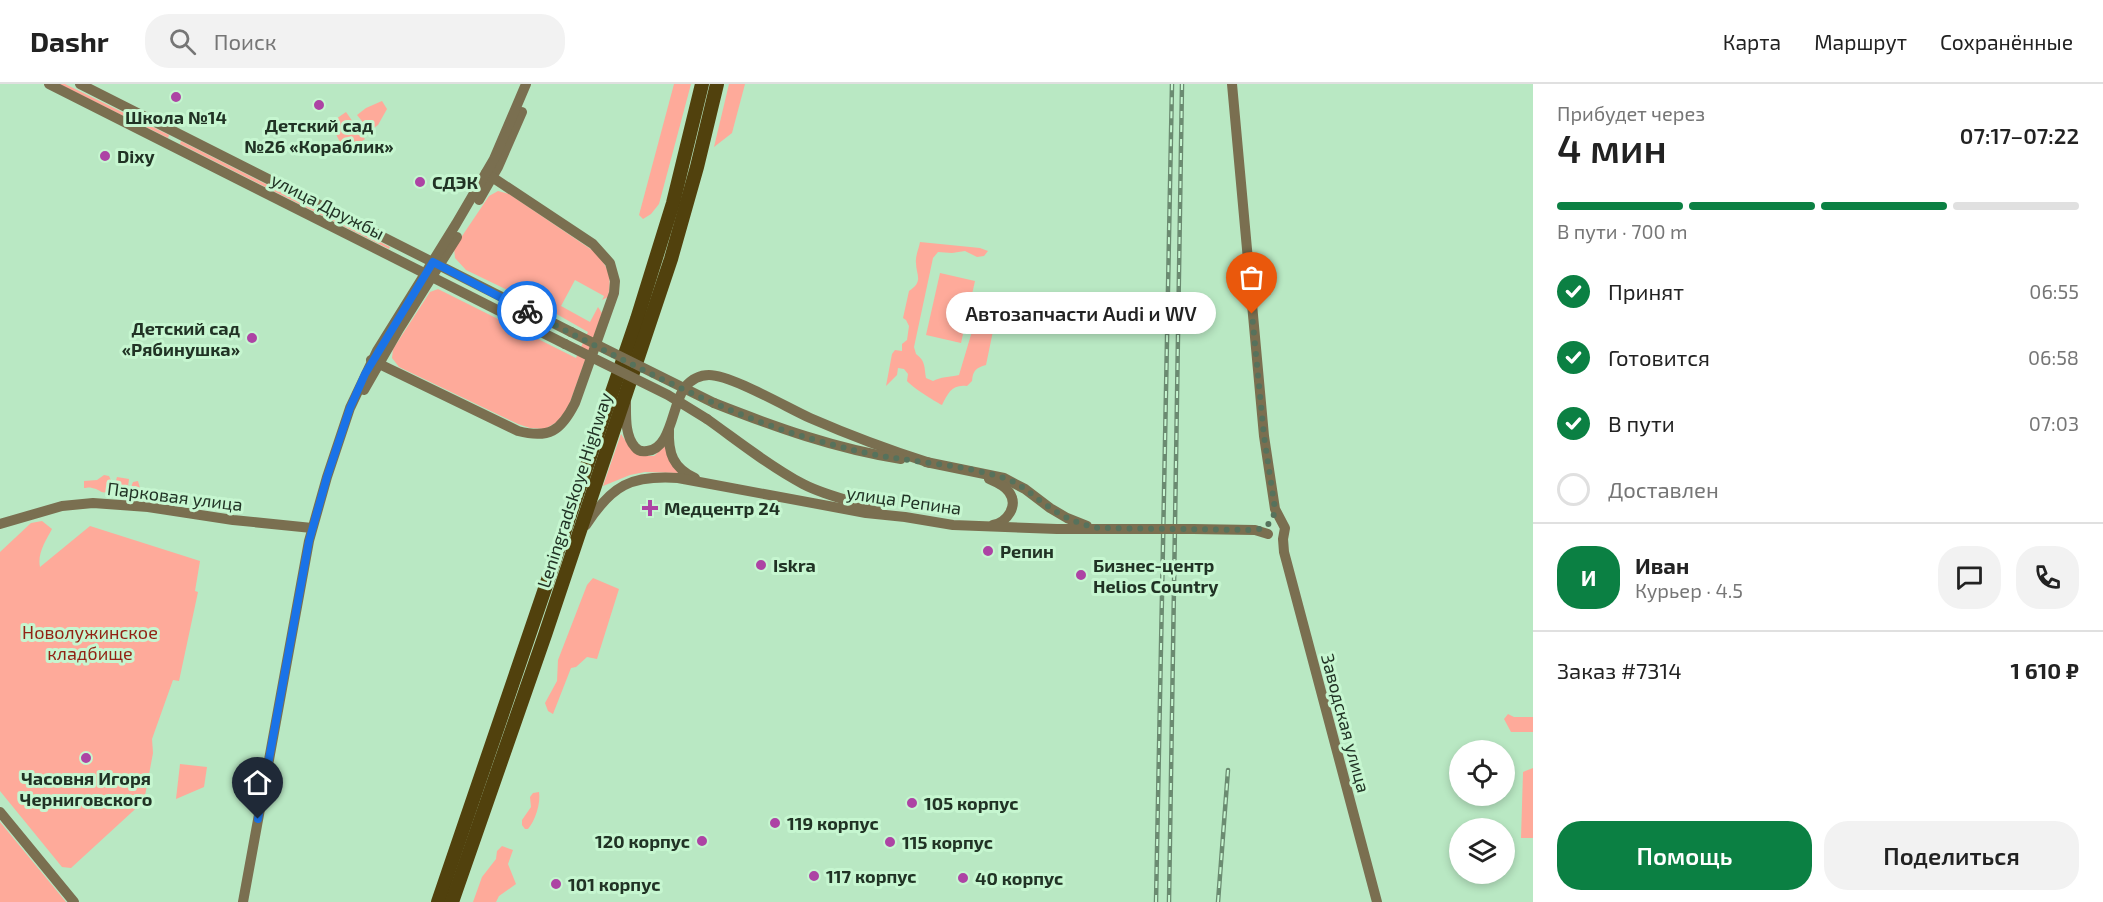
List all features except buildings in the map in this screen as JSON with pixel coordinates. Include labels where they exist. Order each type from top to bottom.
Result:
[{"type":"highway","name":"Leningradskoye Highway","points":[[438,902],[644,298],[673,203],[702,84]]},
{"type":"highway","name":"Leningradskoye Highway","points":[[452,902],[545,635],[671,259],[717,84]]},
{"type":"street","name":"улица Дружбы","points":[[49,84],[668,395],[804,484],[826,494],[905,517]]},
{"type":"street","name":"улица Дружбы","points":[[80,84],[714,403],[795,434],[886,456],[930,463]]},
{"type":"street","points":[[489,176],[526,84]]},
{"type":"street","points":[[243,902],[312,528],[345,423],[354,398],[375,362],[489,176],[505,154],[534,84]]},
{"type":"street","points":[[1232,84],[1260,399],[1275,509],[1283,528]]},
{"type":"street","points":[[375,362],[518,431],[531,435],[552,432],[568,418],[614,293],[614,273],[606,257],[593,244],[489,176]]},
{"type":"street","points":[[627,389],[627,424],[631,441],[634,447],[643,451],[654,450],[662,442],[670,427],[678,399],[690,382],[701,376],[719,376],[882,447],[930,463],[1010,481],[1067,518],[1099,528]]},
{"type":"street","points":[[670,427],[669,448],[673,461],[682,471],[705,483]]},
{"type":"street","points":[[967,470],[998,483],[1012,497],[1012,509],[1005,520],[981,527]]},
{"type":"street","name":"улица Репина","points":[[577,538],[605,499],[630,482],[653,477],[678,478],[866,513],[953,525],[1269,530],[1280,538],[1283,528]]},
{"type":"street","name":"Парковая улица","points":[[0,524],[62,506],[93,503],[148,507],[224,519],[312,528]]},
{"type":"street","points":[[1269,530],[1275,509]]},
{"type":"street","points":[[1269,530],[1277,520],[1283,528]]},
{"type":"street","name":"Заводская улица","points":[[1283,528],[1284,552],[1377,902]]},
{"type":"street","name":"Заводская улица","points":[[1269,530],[1284,552]]},
{"type":"street","points":[[0,812],[74,902]]},
{"type":"green space","points":[[59,84],[65,84],[169,135],[168,138]]},
{"type":"green space","points":[[674,84],[691,84],[659,204],[651,214],[643,219],[639,215]]},
{"type":"green space","points":[[729,84],[745,84],[732,133],[714,147]]},
{"type":"green space","points":[[382,101],[387,109],[378,125],[370,131],[357,115]]},
{"type":"green space","points":[[346,112],[359,126],[358,130],[365,139],[352,148],[340,141],[333,121]]},
{"type":"green space","points":[[181,141],[390,247],[389,249],[180,144]]},
{"type":"green space","points":[[498,191],[509,194],[595,252],[604,263],[610,283],[608,297],[602,300],[604,296],[575,280],[561,306],[590,322],[598,307],[602,313],[568,408],[557,422],[545,429],[518,424],[399,367],[392,358],[393,349],[430,292],[438,289],[576,358],[588,332],[553,312],[466,270],[455,258],[454,248],[489,196]]},
{"type":"green space","points":[[920,242],[980,248],[988,251],[984,256],[977,257],[965,251],[938,252],[933,258],[914,347],[916,354],[923,362],[926,378],[933,381],[959,375],[973,328],[993,331],[986,365],[976,370],[972,381],[967,386],[958,386],[951,390],[942,405],[910,384],[907,381],[908,374],[904,369],[898,368],[897,375],[886,386],[892,354],[895,350],[902,351],[902,344],[907,340],[909,326],[903,318],[909,291],[918,281],[916,261]]},
{"type":"green space","points":[[940,273],[975,281],[961,343],[926,335]]},
{"type":"green space","points":[[621,434],[630,446],[643,455],[654,456],[666,445],[678,473],[645,472],[630,475],[603,486]]},
{"type":"green space","points":[[104,475],[109,476],[113,485],[117,477],[129,479],[128,487],[138,481],[140,488],[136,492],[125,491],[118,495],[111,489],[103,492],[84,488],[84,481],[97,480]]},
{"type":"green space","name":"Новолужинское кладбище","points":[[42,521],[52,529],[41,552],[40,567],[90,526],[200,561],[195,591],[198,592],[179,681],[173,680],[152,739],[153,753],[144,801],[71,868],[62,867],[0,791],[0,552],[31,523]]},
{"type":"green space","points":[[593,578],[619,589],[597,659],[587,657],[576,667],[571,668],[553,714],[548,711],[545,703],[557,681],[558,660],[587,585]]},
{"type":"green space","points":[[1508,714],[1514,717],[1533,717],[1533,732],[1511,732],[1504,719]]},
{"type":"green space","points":[[180,764],[207,767],[204,787],[176,799]]},
{"type":"green space","points":[[1533,768],[1533,838],[1521,838],[1523,772]]},
{"type":"green space","points":[[539,792],[535,817],[531,826],[525,829],[522,820],[531,807],[530,797],[533,793]]},
{"type":"green space","points":[[0,822],[66,902],[0,902]]},
{"type":"green space","points":[[502,846],[513,850],[508,864],[516,884],[499,896],[496,902],[473,902],[482,877],[496,859],[497,851]]},
{"type":"railway","points":[[1156,902],[1172,84]]},
{"type":"railway","points":[[1169,902],[1182,84]]},
{"type":"railway","points":[[1218,902],[1228,770]]},
{"type":"way so far","points":[[527,311],[687,391],[751,418],[795,434],[846,448],[1004,478],[1016,483],[1050,508],[1075,522],[1099,528],[1255,530],[1268,525],[1275,509],[1264,436],[1252,314]]},
{"type":"place","name":"Школа №14","points":[[176,97]]},
{"type":"place","name":"Детский сад №26 «Кораблик»","points":[[319,105]]},
{"type":"place","name":"Dixy","points":[[105,156]]},
{"type":"place","name":"СДЭК","points":[[420,182]]},
{"type":"place","name":"Автозапчасти Audi и WV","points":[[1252,314]]},
{"type":"place","name":"Детский сад «Рябинушка»","points":[[252,338]]},
{"type":"place","name":"Медцентр 24","points":[[650,508]]},
{"type":"place","name":"Репин","points":[[988,551]]},
{"type":"place","name":"Iskra","points":[[761,565]]},
{"type":"place","name":"Бизнес-центр Helios Country","points":[[1081,575]]},
{"type":"place","name":"Часовня Игоря Черниговского","points":[[86,758]]},
{"type":"place","name":"105 корпус","points":[[912,803]]},
{"type":"place","name":"119 корпус","points":[[775,823]]},
{"type":"place","name":"120 корпус","points":[[702,841]]},
{"type":"place","name":"115 корпус","points":[[890,842]]},
{"type":"place","name":"117 корпус","points":[[814,876]]},
{"type":"place","name":"40 корпус","points":[[963,878]]},
{"type":"place","name":"101 корпус","points":[[556,884]]},
{"type":"route","points":[[258,819],[312,528],[350,408],[372,360],[433,262],[527,311]]}]
